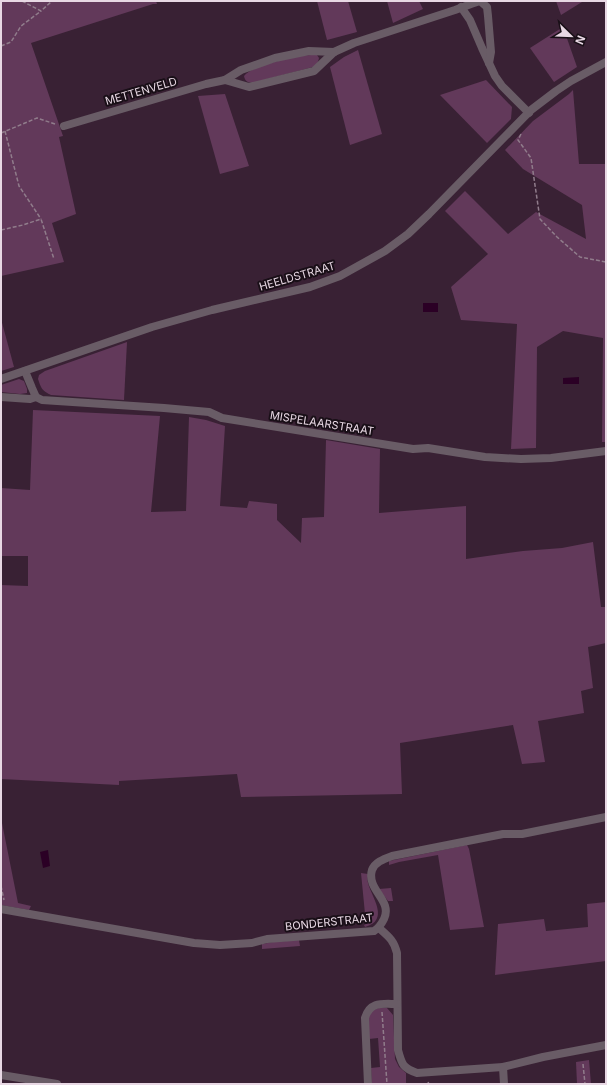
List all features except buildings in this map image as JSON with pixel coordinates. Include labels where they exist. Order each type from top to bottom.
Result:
[{"type":"street","name":"METTENVELD","points":[[225,80],[249,87],[314,71],[334,52],[354,43],[480,1],[487,7],[491,52],[489,62]]},
{"type":"street","name":"METTENVELD","points":[[461,7],[470,20],[495,76],[502,86],[529,113]]},
{"type":"street","name":"METTENVELD","points":[[64,126],[206,84],[225,80],[240,70],[275,58],[309,51],[334,52]]},
{"type":"street","name":"HEELDSTRAAT","points":[[1,379],[152,327],[212,310],[310,286],[340,276],[385,251],[408,234],[529,113],[561,88],[606,62]]},
{"type":"street","points":[[25,371],[36,397]]},
{"type":"street","name":"MISPELAARSTRAAT","points":[[1,397],[36,397],[42,400],[209,412],[222,418],[413,449],[428,448],[484,457],[521,459],[551,458],[606,451]]},
{"type":"street","name":"BONDERSTRAAT","points":[[4,909],[194,943],[252,943],[267,939],[374,931],[379,928],[385,918],[386,910],[384,902],[371,882],[371,874],[374,866],[383,859],[503,834],[522,834],[606,817]]},
{"type":"street","points":[[379,928],[391,938],[395,944],[397,953],[398,1050],[401,1062],[408,1069],[417,1073],[503,1067],[543,1057],[606,1045]]},
{"type":"street","points":[[368,1084],[366,1013],[372,1006],[397,1004]]},
{"type":"street","points":[[503,1067],[504,1084]]},
{"type":"street","points":[[1,1075],[57,1084]]},
{"type":"path","points":[[22,1],[41,11]]},
{"type":"path","points":[[1,46],[12,42],[20,26],[52,1]]},
{"type":"path","points":[[1,133],[37,118],[64,126]]},
{"type":"path","points":[[524,129],[518,140],[531,158],[540,219],[557,237],[580,257],[606,262]]},
{"type":"path","points":[[4,131],[19,186],[41,219],[54,259]]},
{"type":"path","points":[[1,230],[24,225],[41,219]]},
{"type":"path","points":[[1,886],[4,909]]},
{"type":"path","points":[[381,1006],[387,1084]]},
{"type":"path","points":[[382,1017],[388,1017]]},
{"type":"path","points":[[583,1064],[585,1084]]},
{"type":"shaded area","points":[[1,1],[156,1],[157,4],[31,43],[63,136],[59,137],[76,214],[52,223],[64,262],[1,276]]},
{"type":"shaded area","points":[[317,1],[348,1],[357,32],[327,40]]},
{"type":"shaded area","points":[[387,1],[419,1],[423,9],[393,23]]},
{"type":"shaded area","points":[[556,1],[581,1],[582,2],[561,15]]},
{"type":"shaded area","points":[[563,27],[577,67],[554,82],[530,48]]},
{"type":"shaded area","points":[[358,50],[382,134],[350,145],[330,67],[344,57]]},
{"type":"shaded area","points":[[317,55],[319,58],[318,61],[313,67],[252,83],[246,81],[244,78],[244,76],[253,70],[269,64],[297,56]]},
{"type":"shaded area","points":[[486,80],[512,107],[511,119],[487,143],[440,95]]},
{"type":"shaded area","points":[[573,90],[579,164],[606,164],[606,442],[602,442],[603,338],[563,331],[537,347],[536,448],[511,449],[517,324],[461,320],[451,287],[488,254],[445,211],[465,191],[508,234],[536,212],[586,239],[582,205],[523,169],[505,150],[533,121]]},
{"type":"shaded area","points":[[225,94],[249,166],[220,174],[198,96]]},
{"type":"shaded area","points":[[423,303],[438,303],[438,312],[423,312]]},
{"type":"shaded area","points":[[1,319],[14,367],[1,371]]},
{"type":"shaded area","points":[[127,342],[124,400],[51,395],[44,391],[41,387],[38,379],[39,375],[45,371]]},
{"type":"shaded area","points":[[579,377],[579,384],[563,384],[563,378]]},
{"type":"shaded area","points":[[19,379],[24,381],[27,393],[20,394],[1,392],[1,385]]},
{"type":"shaded area","points":[[33,410],[160,416],[151,512],[186,511],[189,417],[206,420],[225,426],[220,506],[247,508],[249,501],[277,504],[277,520],[301,543],[302,518],[324,517],[326,440],[380,449],[379,513],[466,506],[466,559],[523,551],[562,548],[593,542],[601,607],[606,607],[606,643],[588,647],[593,688],[581,691],[584,713],[538,721],[545,762],[522,764],[513,725],[400,743],[402,794],[241,797],[237,774],[119,781],[119,785],[1,779],[1,585],[28,586],[28,556],[1,556],[1,488],[30,490]]},
{"type":"shaded area","points":[[1,818],[18,903],[31,906],[29,910],[1,905]]},
{"type":"shaded area","points":[[467,845],[484,927],[450,930],[438,855],[389,865],[389,861]]},
{"type":"shaded area","points":[[48,850],[50,866],[43,868],[40,852]]},
{"type":"shaded area","points":[[361,873],[368,874],[368,882],[378,914],[377,919],[372,924],[365,927],[364,925],[366,924]]},
{"type":"shaded area","points":[[391,888],[393,901],[388,901],[379,889]]},
{"type":"shaded area","points":[[606,902],[606,961],[495,975],[498,924],[544,919],[546,931],[588,927],[587,904]]},
{"type":"shaded area","points":[[299,940],[300,946],[262,949],[262,944]]},
{"type":"shaded area","points":[[379,1008],[387,1008],[393,1015],[395,1059],[399,1067],[406,1073],[406,1083],[372,1083],[371,1068],[380,1067],[378,1038],[369,1039],[369,1017],[371,1011]]},
{"type":"shaded area","points":[[589,1060],[591,1084],[577,1084],[576,1062]]}]
